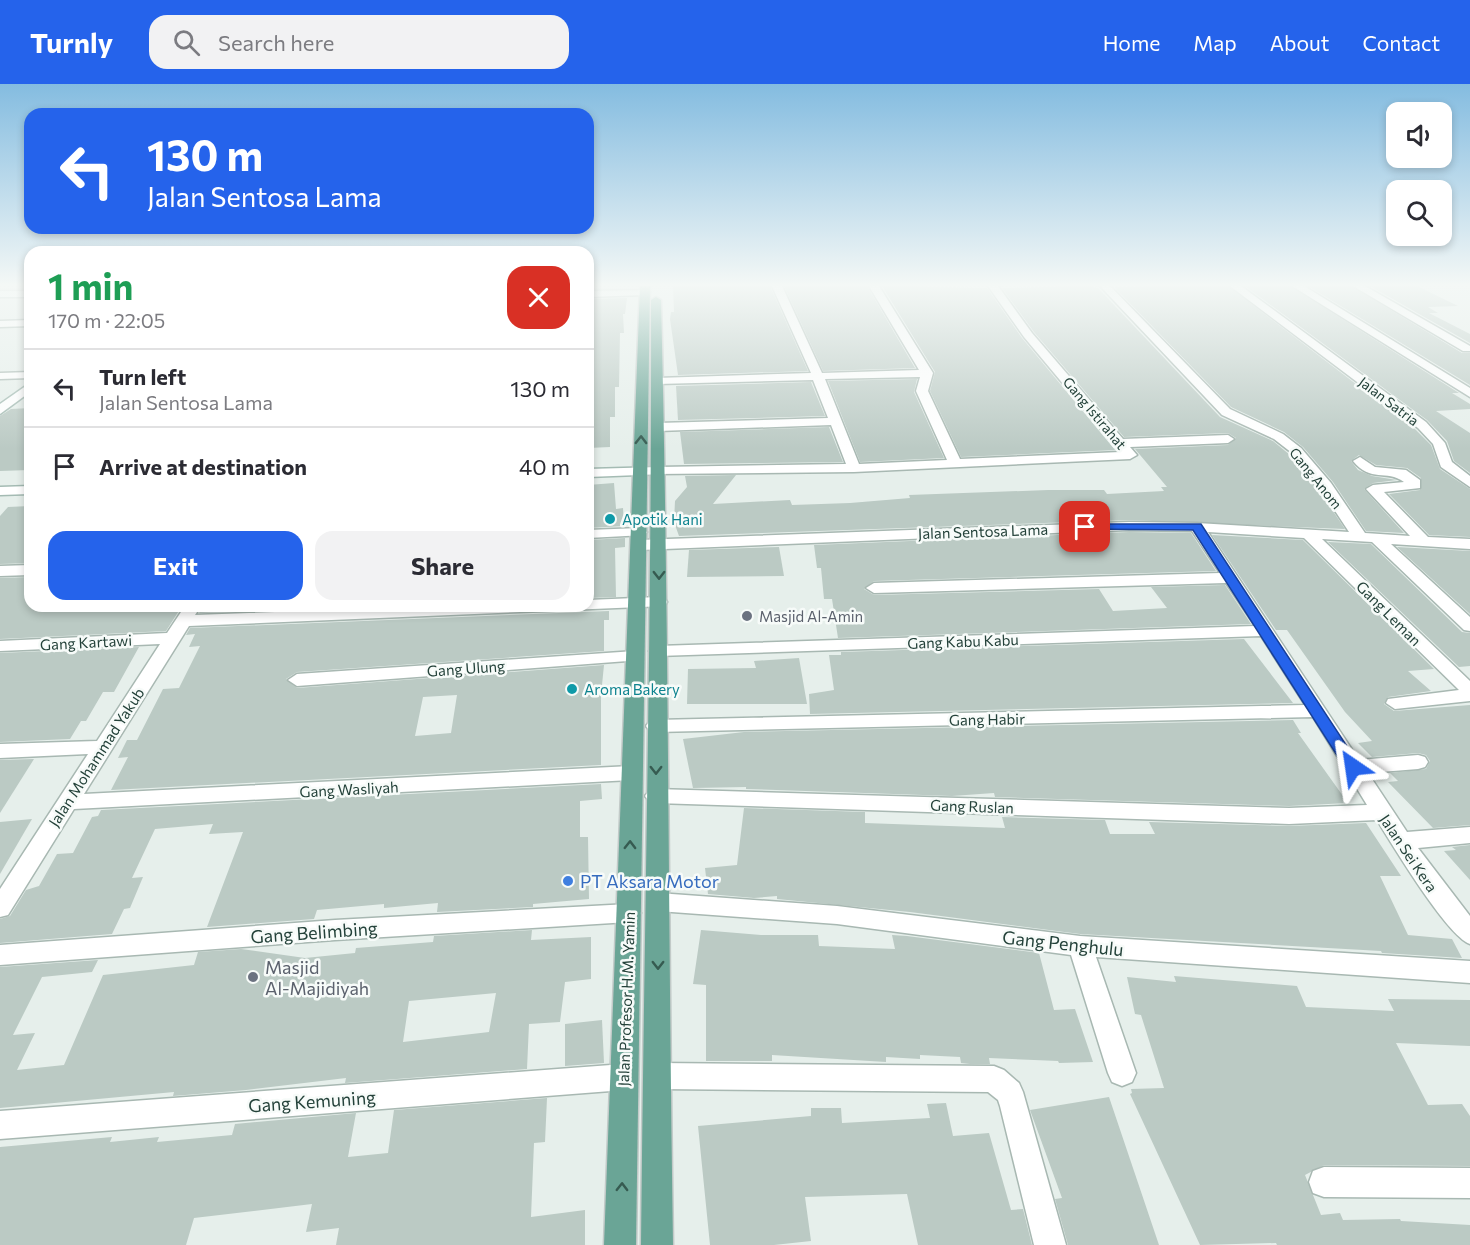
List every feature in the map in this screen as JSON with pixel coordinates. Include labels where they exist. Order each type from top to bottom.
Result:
[{"type":"main road","name":"Jalan Profesor H.M. Yamin","points":[[651,340],[650,538],[659,602],[656,726],[657,1245]]},
{"type":"main road","name":"Jalan Profesor H.M. Yamin","points":[[650,471],[658,427],[652,385]]},
{"type":"main road","name":"Jalan Profesor H.M. Yamin","points":[[620,1245],[637,604],[650,538]]},
{"type":"street","points":[[801,340],[854,468]]},
{"type":"street","points":[[594,473],[854,468],[955,462],[922,391],[927,373],[907,340]]},
{"type":"street","name":"Gang Istirahat","points":[[955,462],[1130,455],[1032,340]]},
{"type":"street","name":"Gang Anom","points":[[1157,340],[1226,412],[1240,422],[1275,435],[1293,448],[1368,538],[1470,626]]},
{"type":"street","name":"Jalan Satria","points":[[1308,340],[1422,425],[1439,443],[1446,464],[1470,483]]},
{"type":"street","points":[[1385,340],[1470,393]]},
{"type":"street","points":[[1452,340],[1467,349]]},
{"type":"street","points":[[652,385],[927,373]]},
{"type":"street","points":[[0,376],[24,375]]},
{"type":"street","points":[[2,407],[24,390]]},
{"type":"street","points":[[658,427],[835,421]]},
{"type":"street","points":[[1120,442],[1228,439]]},
{"type":"street","points":[[1360,461],[1371,471],[1401,473],[1415,483],[1415,485],[1373,489],[1424,541]]},
{"type":"street","points":[[0,491],[24,490]]},
{"type":"street","name":"Jalan Sentosa Lama","points":[[594,534],[650,538],[1197,526],[1470,544]]},
{"type":"street","name":"Jalan Sei Kera","points":[[1197,526],[1401,841],[1437,894],[1470,934]]},
{"type":"street","name":"Gang Leman","points":[[1309,535],[1470,693]]},
{"type":"street","points":[[0,571],[24,570]]},
{"type":"street","points":[[874,588],[1231,578]]},
{"type":"street","points":[[594,606],[659,602]]},
{"type":"street","points":[[188,614],[285,612]]},
{"type":"street","name":"Jalan Mohammad Yakub","points":[[0,908],[9,883],[66,802],[188,614]]},
{"type":"street","name":"Gang Kabu Kabu","points":[[658,651],[1267,631]]},
{"type":"street","name":"Gang Kartawi","points":[[0,646],[172,638]]},
{"type":"street","name":"Gang Ulung","points":[[297,680],[635,656]]},
{"type":"street","points":[[1395,703],[1470,693]]},
{"type":"street","name":"Gang Habir","points":[[656,726],[1318,711]]},
{"type":"street","points":[[0,751],[102,747]]},
{"type":"street","points":[[1353,767],[1418,762]]},
{"type":"street","name":"Gang Wasliyah","points":[[66,802],[631,773]]},
{"type":"street","name":"Gang Ruslan","points":[[656,796],[1289,816],[1382,812]]},
{"type":"street","points":[[1401,841],[1470,835]]},
{"type":"street","name":"Gang Penghulu","points":[[658,902],[837,915],[1080,946],[1470,972]]},
{"type":"street","name":"Gang Belimbing","points":[[0,955],[324,931],[629,913]]},
{"type":"street","points":[[1080,946],[1122,1072]]},
{"type":"street","points":[[658,1076],[994,1079],[1004,1085],[1014,1106],[1050,1245]]},
{"type":"street","name":"Gang Kemuning","points":[[0,1125],[624,1077]]},
{"type":"street","points":[[1324,1182],[1470,1183]]},
{"type":"building","points":[[594,340],[620,340],[619,387],[615,387],[615,417],[610,417],[610,447],[594,448]]},
{"type":"building","points":[[673,340],[794,340],[808,371],[678,375]]},
{"type":"building","points":[[809,340],[899,340],[915,368],[823,371]]},
{"type":"building","points":[[915,340],[1024,340],[1115,450],[961,457],[930,391],[935,372]]},
{"type":"building","points":[[1041,340],[1147,340],[1220,417],[1273,441],[1290,455],[1310,477],[1345,529],[1129,520],[679,536],[674,522],[675,501],[687,487],[685,476],[736,475],[713,504],[790,500],[792,505],[850,503],[910,498],[909,495],[1048,490],[1104,490],[1107,494],[1164,491],[1161,487],[1167,487],[1135,449],[1228,445],[1236,438],[1228,433],[1124,437]]},
{"type":"building","points":[[1166,340],[1299,340],[1416,430],[1431,445],[1440,469],[1470,489],[1470,537],[1429,535],[1389,494],[1420,490],[1421,478],[1407,468],[1376,465],[1359,455],[1351,461],[1358,470],[1372,476],[1397,480],[1373,483],[1364,489],[1404,533],[1366,531],[1333,482],[1303,447],[1284,432],[1231,407]]},
{"type":"building","points":[[1319,340],[1376,340],[1459,393],[1452,393],[1470,404],[1470,409],[1436,411],[1470,433],[1470,473],[1454,461],[1447,441],[1427,420]]},
{"type":"building","points":[[1397,340],[1441,340],[1462,353],[1470,353],[1470,385]]},
{"type":"building","points":[[917,379],[914,392],[944,458],[860,462],[828,381]]},
{"type":"building","points":[[811,382],[825,416],[678,420],[676,386]]},
{"type":"building","points":[[24,408],[24,470],[0,471],[0,416],[11,409]]},
{"type":"building","points":[[829,427],[843,462],[684,464],[680,432]]},
{"type":"building","points":[[614,483],[616,509],[623,508],[624,526],[594,528],[594,485]]},
{"type":"building","points":[[24,506],[24,563],[0,564],[0,516],[8,507]]},
{"type":"building","points":[[1129,532],[1191,533],[1216,571],[874,581],[864,589],[874,595],[1099,589],[1113,611],[1167,608],[1151,587],[1225,585],[1251,624],[838,638],[832,599],[824,599],[821,568],[817,568],[814,545]]},
{"type":"building","points":[[1212,535],[1303,540],[1434,669],[1408,671],[1431,691],[1388,697],[1384,704],[1394,711],[1470,705],[1470,825],[1433,828],[1388,782],[1398,781],[1390,773],[1426,769],[1430,761],[1426,755],[1418,753],[1372,757],[1358,743],[1372,741],[1345,712],[1287,630],[1276,630]]},
{"type":"building","points":[[625,538],[625,547],[615,548],[616,597],[594,598],[594,540]]},
{"type":"building","points":[[1328,542],[1371,544],[1462,632],[1470,633],[1470,666],[1459,667]]},
{"type":"building","points":[[779,547],[784,576],[687,577],[689,550]]},
{"type":"building","points":[[1397,547],[1470,551],[1470,614]]},
{"type":"building","points":[[24,577],[24,612],[178,612],[166,631],[0,639],[0,578]]},
{"type":"building","points":[[609,611],[609,620],[604,620],[604,651],[297,672],[286,679],[297,688],[604,665],[601,695],[601,765],[111,790],[128,757],[118,758],[127,740],[137,740],[163,689],[179,688],[200,646],[189,647],[195,634],[186,635],[190,628]],"holes":[[[457,695],[451,733],[415,736],[423,697]]]},
{"type":"building","points":[[1244,639],[1293,703],[810,714],[809,694],[834,690],[829,655],[841,655],[841,652]]},
{"type":"building","points":[[139,647],[114,692],[103,692],[86,721],[81,721],[70,739],[0,742],[0,653]]},
{"type":"building","points":[[799,658],[807,704],[687,704],[688,669],[756,668],[754,661]]},
{"type":"building","points":[[1293,720],[1301,733],[1298,733],[1348,803],[1289,806],[995,797],[994,793],[952,796],[746,789],[746,787],[693,788],[683,739],[744,732]]},
{"type":"building","points":[[34,759],[0,813],[0,760]]},
{"type":"building","points":[[601,784],[602,799],[580,801],[580,837],[588,837],[589,899],[533,904],[533,907],[437,912],[438,903],[384,908],[384,904],[317,910],[314,919],[207,927],[243,832],[209,834],[213,824],[155,829],[132,878],[143,877],[130,908],[124,909],[112,934],[0,943],[0,919],[10,916],[26,890],[39,886],[57,854],[73,853],[92,817],[98,816],[101,810]]},
{"type":"building","points":[[744,808],[865,812],[865,823],[1005,828],[1002,817],[1105,820],[1110,834],[1155,834],[1149,822],[1289,826],[1366,823],[1401,876],[1380,876],[1408,935],[1452,939],[1462,958],[1382,953],[1381,951],[1080,934],[910,912],[777,899],[777,896],[754,898],[708,894],[705,868],[737,865]]},
{"type":"building","points":[[32,819],[0,874],[0,822]]},
{"type":"building","points":[[1470,845],[1470,880],[1444,851],[1456,850],[1452,847]]},
{"type":"building","points":[[532,930],[531,940],[591,937],[591,979],[565,982],[560,1022],[529,1024],[527,1069],[345,1083],[346,1078],[246,1090],[173,1096],[174,1092],[0,1108],[0,967],[98,960],[92,972],[42,977],[13,1035],[35,1033],[17,1070],[64,1065],[103,975],[194,965],[198,952],[241,949],[305,958],[355,953],[356,948],[433,942],[434,936]],"holes":[[[496,993],[489,1032],[403,1042],[409,1001]]]},
{"type":"building","points":[[701,930],[761,935],[818,935],[819,946],[895,949],[892,935],[907,936],[1039,953],[1054,1010],[1075,1009],[1093,1062],[1059,1063],[1058,1061],[989,1058],[990,1064],[970,1064],[961,1063],[960,1057],[920,1055],[920,1059],[886,1057],[886,1062],[772,1055],[772,1061],[706,1061],[706,985],[693,984]]},
{"type":"building","points":[[1174,976],[1297,986],[1306,1007],[1394,1011],[1388,999],[1470,1000],[1470,1046],[1396,1043],[1428,1105],[1462,1104],[1470,1116],[1470,1166],[1324,1165],[1305,1175],[1321,1215],[1340,1213],[1343,1220],[1400,1219],[1401,1221],[1470,1225],[1470,1245],[1277,1245],[1276,1243],[1200,1245],[1130,1094],[1131,1089],[1164,1088],[1141,1015],[1135,1014],[1127,977],[1176,982]]},
{"type":"building","points":[[602,1020],[604,1063],[565,1066],[565,1024]]},
{"type":"building","points":[[1109,1097],[1159,1245],[1068,1245],[1055,1199],[1062,1198],[1030,1110]]},
{"type":"building","points":[[547,1098],[545,1142],[534,1143],[531,1217],[585,1210],[585,1245],[336,1245],[339,1228],[306,1232],[312,1204],[194,1218],[186,1245],[0,1245],[0,1147],[112,1137],[110,1142],[159,1137],[157,1142],[232,1135],[235,1124],[356,1113],[348,1157],[388,1153],[394,1110]]},
{"type":"building","points":[[946,1103],[953,1136],[989,1133],[1011,1210],[1023,1209],[1032,1245],[918,1245],[907,1194],[805,1197],[811,1241],[774,1245],[710,1245],[698,1126],[811,1116],[811,1108],[841,1108],[842,1123],[930,1118],[927,1104]]},
{"type":"place","name":"Apotik Hani","points":[[610,519]]},
{"type":"place","name":"Masjid Al-Amin","points":[[747,616]]},
{"type":"place","name":"Aroma Bakery","points":[[572,689]]},
{"type":"place","name":"PT Aksara Motor","points":[[568,881]]},
{"type":"place","name":"Masjid Al-Majidiyah","points":[[253,977]]},
{"type":"route","points":[[1085,527],[1197,526],[1353,767]]}]
